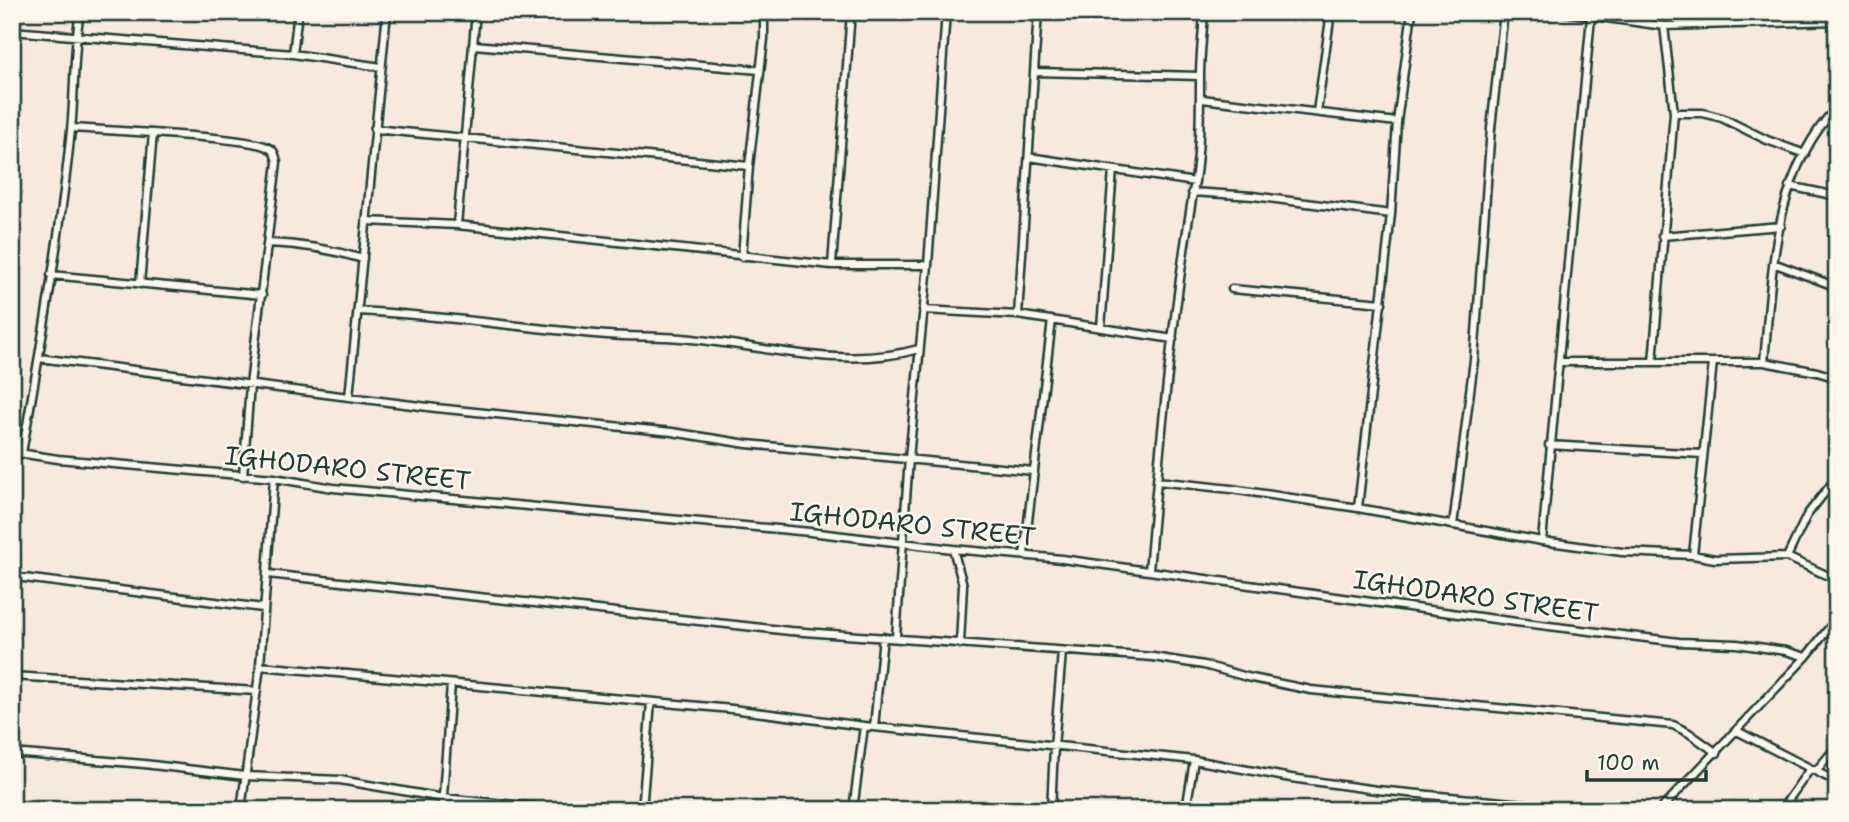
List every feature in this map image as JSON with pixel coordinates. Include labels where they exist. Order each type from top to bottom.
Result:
[{"type":"street","points":[[22,453],[39,358],[72,128],[76,37],[80,12]]},
{"type":"street","points":[[293,54],[298,12]]},
{"type":"street","points":[[349,397],[387,12]]},
{"type":"street","points":[[457,225],[476,12]]},
{"type":"street","points":[[742,257],[749,166],[764,39],[764,12]]},
{"type":"street","points":[[832,265],[852,12]]},
{"type":"street","points":[[896,637],[909,458],[928,265],[946,12]]},
{"type":"street","points":[[1018,315],[1038,12]]},
{"type":"street","points":[[1149,571],[1173,339],[1195,182],[1202,99],[1200,76],[1204,12]]},
{"type":"street","points":[[1317,112],[1331,12]]},
{"type":"street","points":[[1358,508],[1391,214],[1396,122],[1412,12]]},
{"type":"street","points":[[1453,525],[1474,360],[1491,128],[1504,12]]},
{"type":"street","points":[[1564,12],[1664,26],[1837,21]]},
{"type":"street","points":[[1811,21],[1812,12]]},
{"type":"street","points":[[1542,541],[1591,17]]},
{"type":"street","points":[[1653,362],[1674,113],[1664,26]]},
{"type":"street","points":[[12,31],[293,54],[381,68]]},
{"type":"street","points":[[474,45],[760,70]]},
{"type":"street","points":[[1035,72],[1200,76]]},
{"type":"street","points":[[1202,99],[1396,122]]},
{"type":"street","points":[[1764,362],[1773,263],[1788,186],[1819,125],[1837,107]]},
{"type":"street","points":[[1674,113],[1703,113],[1722,118],[1767,140],[1805,154]]},
{"type":"street","points":[[72,128],[247,142],[269,147],[274,152],[277,162],[250,385],[243,477]]},
{"type":"street","points":[[374,130],[749,166]]},
{"type":"street","points":[[140,284],[153,133]]},
{"type":"street","points":[[1028,157],[1195,182]]},
{"type":"street","points":[[1101,328],[1113,170]]},
{"type":"street","points":[[1788,186],[1837,196]]},
{"type":"street","points":[[1192,192],[1253,196],[1391,214]]},
{"type":"street","points":[[366,221],[457,225],[832,265],[928,265]]},
{"type":"street","points":[[1662,236],[1781,226]]},
{"type":"street","points":[[268,243],[327,248],[363,259]]},
{"type":"street","points":[[1773,263],[1837,287]]},
{"type":"street","points":[[51,275],[262,295]]},
{"type":"street","points":[[1232,289],[1382,303]]},
{"type":"street","points":[[923,310],[1018,315],[1173,339]]},
{"type":"street","points":[[358,312],[423,314],[609,335],[682,338],[795,354],[870,357],[919,349]]},
{"type":"street","points":[[1024,555],[1052,320]]},
{"type":"street","points":[[39,358],[349,397],[672,432],[747,444],[1034,471]]},
{"type":"street","points":[[1559,362],[1764,362],[1837,378]]},
{"type":"street","points":[[1693,555],[1713,362]]},
{"type":"street","points":[[1549,445],[1702,454]]},
{"type":"street","name":"IGHODARO STREET","points":[[12,452],[58,459],[274,478],[333,488],[810,532],[1024,555],[1597,632],[1679,642],[1749,646],[1786,651],[1806,657]]},
{"type":"street","points":[[1787,557],[1807,515],[1837,477]]},
{"type":"street","points":[[241,810],[260,666],[274,478]]},
{"type":"street","points":[[1157,481],[1358,508],[1542,541],[1622,552],[1693,555],[1715,559],[1787,557],[1837,580]]},
{"type":"street","points":[[12,542],[15,546],[16,577],[263,608]]},
{"type":"street","points":[[953,549],[963,586],[960,643]]},
{"type":"street","points":[[268,574],[790,631],[1153,657],[1204,664],[1247,677],[1323,692],[1673,725],[1717,752]]},
{"type":"street","points":[[1660,810],[1806,657],[1837,618]]},
{"type":"street","points":[[874,727],[883,637]]},
{"type":"street","points":[[1051,810],[1062,652]]},
{"type":"street","points":[[260,666],[732,709],[1054,747],[1194,760],[1377,790],[1586,810]]},
{"type":"street","points":[[12,677],[257,691]]},
{"type":"street","points":[[442,810],[451,684]]},
{"type":"street","points":[[642,810],[651,702]]},
{"type":"street","points":[[853,810],[864,726]]},
{"type":"street","points":[[1737,731],[1837,782]]},
{"type":"street","points":[[1781,810],[1813,770],[1837,746]]},
{"type":"street","points":[[12,753],[245,776],[340,780],[443,798],[565,810]]},
{"type":"street","points":[[1186,810],[1194,760]]}]
